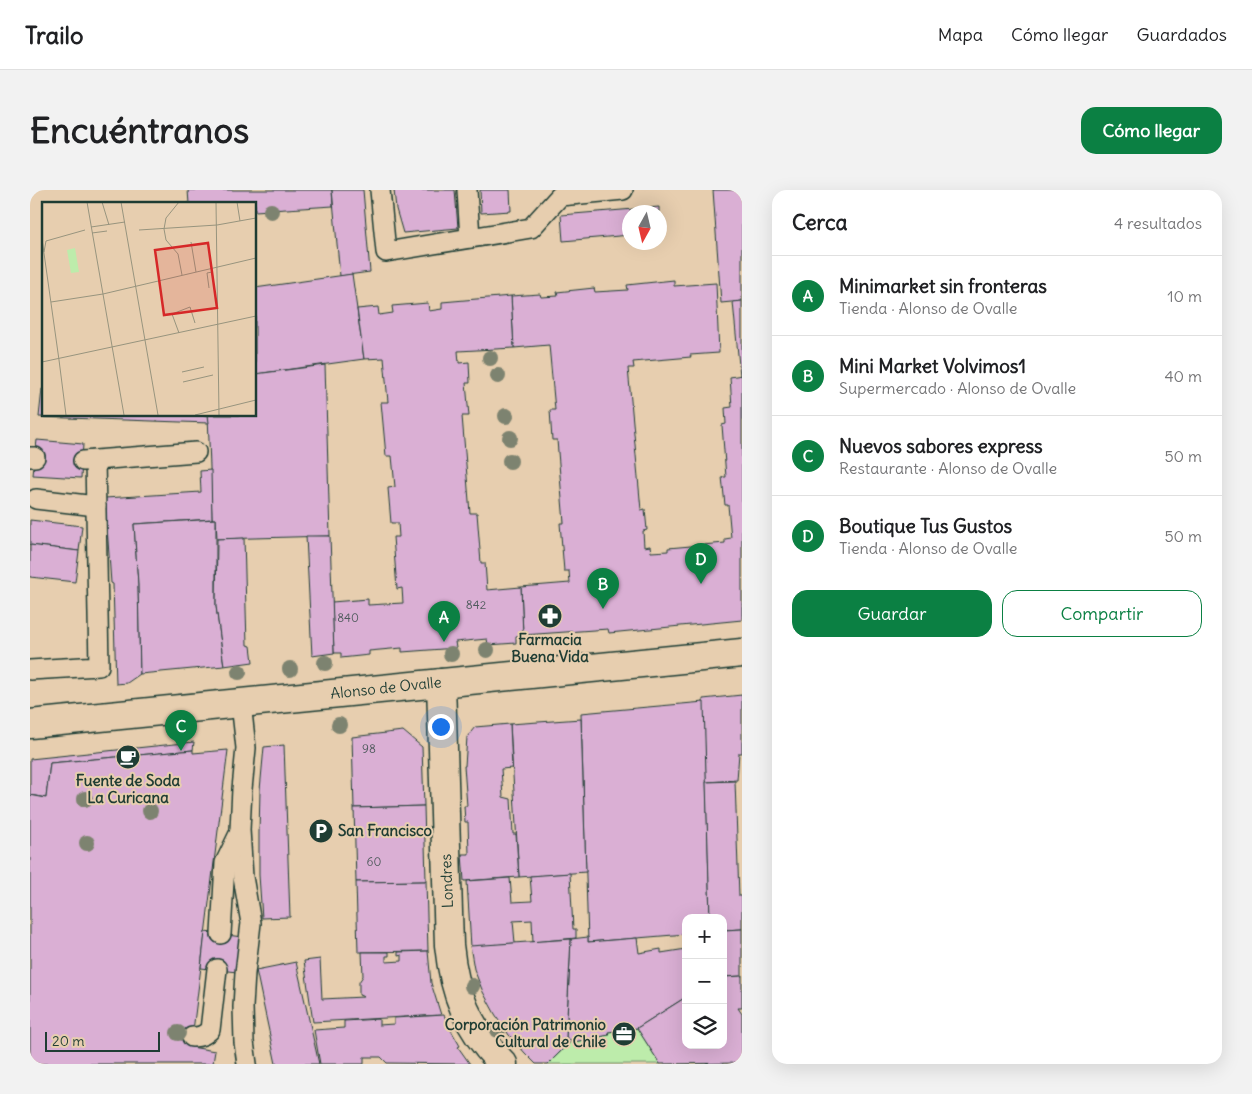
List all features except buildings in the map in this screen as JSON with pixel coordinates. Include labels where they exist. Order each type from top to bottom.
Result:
[{"type":"street","name":"Alonso de Ovalle","points":[[30,724],[742,653]]},
{"type":"street","name":"Londres","points":[[441,683],[449,945],[452,969],[466,1014],[486,1046],[503,1064]]},
{"type":"lane","points":[[380,190],[386,252],[530,228],[560,196],[623,190]]},
{"type":"lane","points":[[467,190],[470,238]]},
{"type":"lane","points":[[30,670],[100,666],[96,506],[89,461],[196,452]]},
{"type":"lane","points":[[36,499],[96,506]]},
{"type":"lane","points":[[241,703],[246,748],[240,830],[243,877],[251,923],[243,1007],[247,1064]]},
{"type":"lane","points":[[221,934],[225,863],[240,830]]},
{"type":"lane","points":[[192,1037],[204,1035],[210,1030],[217,969]]},
{"type":"green space","points":[[637,1028],[660,1064],[548,1064],[571,1042],[569,1040],[573,1039],[574,1042],[609,1035],[608,1032]]},
{"type":"place","name":"Boutique Tus Gustos","points":[[701,584]]},
{"type":"place","name":"Mini Market Volvimos1","points":[[603,609]]},
{"type":"place","name":"Farmacia Buena Vida","points":[[550,616]]},
{"type":"place","name":"Minimarket sin fronteras","points":[[444,642]]},
{"type":"place","name":"Nuevos sabores express","points":[[181,751]]},
{"type":"place","name":"Fuente de Soda La Curicana","points":[[128,757]]},
{"type":"place","name":"San Francisco","points":[[321,831]]},
{"type":"place","name":"Corporación Patrimonio Cultural de Chile","points":[[624,1034]]}]
